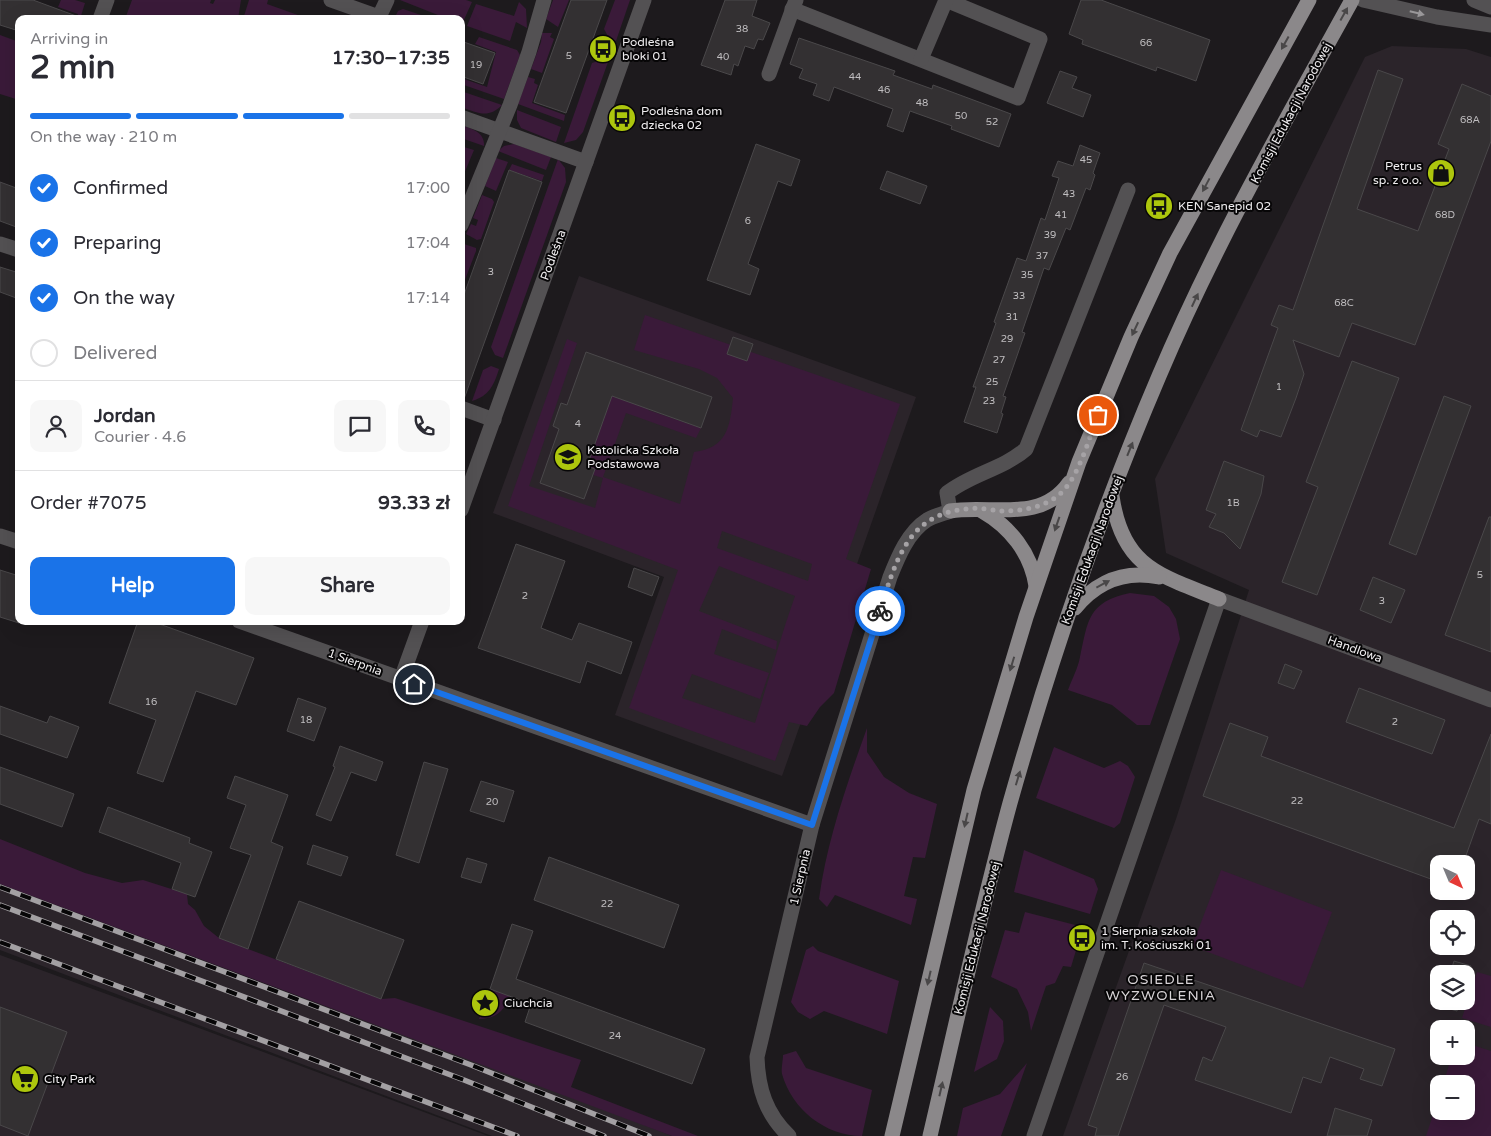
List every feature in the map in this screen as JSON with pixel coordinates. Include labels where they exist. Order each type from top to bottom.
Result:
[{"type":"main road","points":[[892,1136],[974,790],[1026,617],[1073,478],[1131,337],[1170,253],[1309,0]]},
{"type":"main road","name":"Komisji Edukacji Narodowej","points":[[930,1136],[1010,804],[1062,632],[1112,494],[1160,374],[1215,256],[1352,0]]},
{"type":"main road","points":[[950,511],[967,508],[980,510],[1024,510],[1045,504],[1060,494],[1073,478]]},
{"type":"main road","points":[[1112,494],[1117,521],[1126,543],[1140,561],[1168,579],[1219,599]]},
{"type":"main road","points":[[980,510],[996,519],[1018,541],[1032,568],[1036,586]]},
{"type":"main road","points":[[1068,617],[1088,594],[1114,578],[1136,574],[1168,579]]},
{"type":"street","points":[[101,15],[107,0]]},
{"type":"street","points":[[331,0],[370,15]]},
{"type":"street","points":[[380,15],[388,0]]},
{"type":"street","points":[[465,212],[500,131],[529,52],[543,0]]},
{"type":"street","name":"Podleśna","points":[[465,499],[644,0]]},
{"type":"street","points":[[769,74],[794,4],[921,59],[1018,98],[1040,39],[946,0],[921,59]]},
{"type":"street","points":[[1364,0],[1437,18],[1491,25]]},
{"type":"street","points":[[1474,0],[1491,7]]},
{"type":"street","points":[[465,118],[586,162]]},
{"type":"street","points":[[812,825],[898,555],[910,538],[927,520],[950,511],[947,493],[959,484],[1012,461],[1026,449],[1128,190]]},
{"type":"street","points":[[0,244],[15,249]]},
{"type":"street","points":[[465,409],[494,420]]},
{"type":"street","points":[[0,536],[15,541]]},
{"type":"street","points":[[1034,1136],[1219,599]]},
{"type":"street","name":"Handlowa","points":[[1219,599],[1491,700]]},
{"type":"street","name":"1 Sierpnia","points":[[250,625],[812,825],[757,1057],[760,1088],[766,1106],[777,1124],[789,1136]]},
{"type":"street","points":[[401,679],[421,625]]},
{"type":"shaded area","points":[[61,0],[75,0],[85,3],[81,15],[58,7]]},
{"type":"shaded area","points":[[132,0],[211,0],[210,3],[213,4],[215,0],[241,0],[239,15],[126,15]]},
{"type":"shaded area","points":[[249,0],[268,0],[267,4],[298,15],[244,15]]},
{"type":"shaded area","points":[[400,0],[466,0],[472,2],[465,17],[465,15],[438,15]]},
{"type":"shaded area","points":[[553,0],[569,0],[558,27],[546,19]]},
{"type":"shaded area","points":[[615,0],[630,0],[616,41],[609,38],[604,29]]},
{"type":"shaded area","points":[[519,2],[526,9],[527,28],[516,22],[510,41],[467,26],[476,4],[514,16]]},
{"type":"shaded area","points":[[403,9],[421,15],[396,15],[398,11]]},
{"type":"shaded area","points":[[542,33],[552,33],[550,37],[554,39],[542,73],[531,69],[541,42]]},
{"type":"shaded area","points":[[0,35],[15,41],[15,99],[0,94]]},
{"type":"shaded area","points":[[479,37],[517,50],[520,55],[504,99],[465,85],[465,79],[487,87],[496,52],[475,44]]},
{"type":"shaded area","points":[[1392,46],[1466,49],[1491,57],[1491,1136],[1063,1136],[1176,819],[1249,590],[1166,553],[1155,479],[1365,57]]},
{"type":"shaded area","points":[[601,60],[608,62],[583,132],[576,140],[564,143],[592,63]]},
{"type":"shaded area","points":[[528,77],[535,79],[534,83],[538,85],[532,103],[565,115],[564,121],[518,104]]},
{"type":"shaded area","points":[[465,92],[502,105],[492,112],[483,114],[465,108]]},
{"type":"shaded area","points":[[517,110],[561,127],[556,142],[521,128],[517,120]]},
{"type":"shaded area","points":[[465,127],[480,134],[484,141],[484,146],[465,139]]},
{"type":"shaded area","points":[[514,144],[551,157],[546,170],[498,151],[504,146]]},
{"type":"shaded area","points":[[465,147],[474,150],[465,171]]},
{"type":"shaded area","points":[[496,158],[508,162],[496,191],[485,186]]},
{"type":"shaded area","points":[[558,159],[565,168],[566,182],[503,358],[495,355],[491,347]]},
{"type":"shaded area","points":[[512,164],[544,175],[542,181],[509,170]]},
{"type":"shaded area","points":[[482,195],[492,199],[494,202],[481,239],[477,240],[466,234],[471,224],[476,226],[478,220],[473,218]]},
{"type":"shaded area","points":[[465,244],[476,248],[465,280]]},
{"type":"shaded area","points":[[579,276],[916,397],[782,776],[615,715],[664,577],[493,513]]},
{"type":"shaded area","points":[[645,315],[900,404],[846,559],[871,569],[834,693],[820,707],[807,726],[789,722],[775,761],[629,708],[678,570],[508,506],[567,339],[577,343],[529,486],[595,508],[603,478],[593,475],[595,469],[587,466],[612,396],[620,399],[621,396],[649,406],[648,410],[701,428],[696,438],[626,413],[603,477],[680,504],[694,452],[705,450],[720,441],[728,427],[733,398],[717,378],[699,369],[634,350]],"holes":[[[722,531],[812,564],[808,581],[717,548]],[[719,566],[795,596],[755,723],[682,698],[692,674],[760,699],[769,673],[714,654],[722,629],[776,650],[777,641],[699,611]]]},
{"type":"shaded area","points":[[491,366],[499,369],[493,385],[487,393],[472,401],[483,370]]},
{"type":"shaded area","points":[[1130,593],[1154,596],[1169,607],[1176,619],[1180,639],[1150,725],[1137,725],[1112,705],[1068,690],[1078,665],[1085,633],[1092,614],[1106,602]]},
{"type":"shaded area","points":[[867,728],[867,752],[884,777],[909,793],[937,804],[925,858],[913,857],[904,896],[917,899],[911,925],[835,895],[827,907],[819,899],[832,834]]},
{"type":"shaded area","points":[[1054,747],[1104,768],[1120,761],[1128,766],[1135,777],[1120,823],[1114,828],[1036,798]]},
{"type":"shaded area","points":[[0,839],[85,873],[122,883],[143,880],[187,894],[188,904],[195,910],[204,926],[219,938],[381,999],[395,998],[581,1060],[571,1087],[698,1136],[672,1136],[0,884]]},
{"type":"shaded area","points":[[1024,850],[1094,879],[1098,889],[1090,914],[1014,892]]},
{"type":"shaded area","points":[[1221,870],[1332,912],[1303,988],[1192,946]]},
{"type":"shaded area","points":[[0,887],[568,1095],[672,1136],[492,1136],[0,950]]},
{"type":"shaded area","points":[[1025,912],[1083,927],[1071,967],[1063,966],[1055,983],[1046,986],[1031,1031],[1028,1012],[1017,989],[991,977],[1005,930],[1019,933]]},
{"type":"shaded area","points":[[813,946],[818,951],[899,981],[887,1034],[824,1011],[810,1019],[798,1012],[791,1002],[806,950]]},
{"type":"shaded area","points":[[0,955],[172,1018],[488,1136],[0,1136]]},
{"type":"shaded area","points":[[1477,972],[1491,976],[1491,1027],[1475,1022],[1475,1020],[1462,1018],[1465,1010],[1475,1010],[1475,978]]},
{"type":"shaded area","points":[[490,989],[510,996],[502,1010],[495,1016],[479,1019]]},
{"type":"shaded area","points":[[990,1007],[1003,1021],[1004,1041],[997,1059],[974,1072]]},
{"type":"shaded area","points":[[1475,1046],[1491,1051],[1491,1136],[1426,1136],[1431,1120],[1475,1120],[1475,1075],[1446,1075],[1449,1065],[1475,1065]]},
{"type":"shaded area","points":[[796,1051],[806,1068],[872,1090],[862,1136],[848,1135],[823,1126],[802,1109],[787,1087],[782,1074],[783,1055]]},
{"type":"shaded area","points":[[1027,1063],[1001,1136],[957,1136],[963,1108],[1000,1094]]},
{"type":"building","points":[[0,0],[33,0],[74,15],[15,15],[15,30],[0,25]]},
{"type":"building","points":[[571,0],[607,0],[566,113],[534,102]]},
{"type":"building","points":[[725,0],[757,0],[752,16],[770,23],[763,40],[758,39],[754,49],[745,46],[738,66],[734,64],[731,75],[701,65]]},
{"type":"building","points":[[1081,0],[1101,0],[1210,40],[1196,81],[1157,67],[1156,71],[1082,44],[1083,40],[1069,34]]},
{"type":"building","points":[[799,38],[895,71],[893,75],[932,89],[933,85],[1011,114],[999,147],[951,129],[952,126],[910,111],[903,132],[887,126],[893,109],[834,87],[829,101],[813,95],[817,84],[799,78],[803,69],[790,64]]},
{"type":"building","points":[[465,42],[495,53],[483,84],[465,77]]},
{"type":"building","points":[[1378,70],[1403,79],[1357,209],[1418,231],[1449,149],[1438,144],[1462,84],[1491,96],[1491,141],[1415,345],[1352,323],[1339,357],[1293,340],[1304,374],[1296,398],[1281,437],[1260,430],[1257,437],[1241,430],[1278,328],[1271,325],[1279,305],[1293,310]]},
{"type":"building","points":[[1060,71],[1077,77],[1072,88],[1091,95],[1083,117],[1047,103]]},
{"type":"building","points":[[756,144],[800,160],[791,186],[778,181],[748,264],[759,269],[750,295],[707,280]]},
{"type":"building","points":[[1080,145],[1100,153],[1093,173],[1095,175],[1090,190],[1086,188],[1070,230],[1066,228],[1049,270],[1044,268],[1022,332],[1025,333],[1003,396],[1006,397],[997,433],[964,422],[976,387],[973,387],[996,323],[994,322],[1017,258],[1026,261],[1041,218],[1045,220],[1059,178],[1052,176],[1058,161],[1073,166]]},
{"type":"building","points":[[509,170],[542,182],[465,396],[465,292]]},
{"type":"building","points":[[887,171],[927,186],[920,204],[880,189]]},
{"type":"building","points":[[0,182],[15,188],[15,227],[0,221]]},
{"type":"building","points":[[0,267],[15,272],[15,298],[0,292]]},
{"type":"building","points":[[733,337],[753,344],[747,361],[727,354]]},
{"type":"building","points":[[586,352],[712,397],[701,428],[612,396],[587,466],[595,469],[584,499],[540,483],[559,429],[553,426],[561,403],[567,405]]},
{"type":"building","points":[[1352,361],[1399,378],[1317,595],[1282,582],[1318,487],[1306,482]]},
{"type":"building","points":[[1444,396],[1471,406],[1416,555],[1389,544]]},
{"type":"building","points":[[1224,461],[1264,476],[1261,494],[1240,549],[1224,533],[1209,527],[1216,514],[1206,510]]},
{"type":"building","points":[[1489,517],[1491,517],[1491,652],[1445,635]]},
{"type":"building","points":[[516,544],[565,561],[541,628],[572,640],[579,623],[632,642],[621,674],[587,661],[580,683],[478,648]]},
{"type":"building","points":[[634,568],[659,577],[652,596],[628,587]]},
{"type":"building","points":[[0,570],[15,575],[15,622],[0,617]]},
{"type":"building","points":[[1373,577],[1405,590],[1391,623],[1360,610]]},
{"type":"building","points":[[137,625],[162,625],[254,658],[236,705],[196,691],[163,782],[137,773],[156,720],[109,703]]},
{"type":"building","points":[[1285,664],[1302,671],[1294,689],[1278,683]]},
{"type":"building","points":[[1359,688],[1445,720],[1432,754],[1346,722]]},
{"type":"building","points":[[298,698],[326,708],[314,741],[287,731]]},
{"type":"building","points":[[0,706],[47,723],[50,716],[79,727],[67,758],[0,734]]},
{"type":"building","points":[[1230,723],[1268,737],[1261,756],[1454,828],[1491,734],[1491,824],[1479,819],[1466,855],[1430,855],[1430,879],[1203,796]]},
{"type":"building","points":[[340,746],[383,762],[376,781],[351,772],[331,821],[316,815],[335,767],[333,766]]},
{"type":"building","points":[[424,762],[448,769],[419,863],[396,855]]},
{"type":"building","points":[[0,767],[74,794],[62,827],[0,804]]},
{"type":"building","points":[[235,776],[288,795],[271,842],[283,847],[248,949],[219,938],[251,855],[230,848],[246,805],[227,798]]},
{"type":"building","points":[[481,781],[514,791],[504,822],[470,811]]},
{"type":"building","points":[[108,807],[190,838],[189,843],[212,852],[195,897],[172,889],[181,863],[99,832]]},
{"type":"building","points":[[313,845],[348,857],[341,876],[307,864]]},
{"type":"building","points":[[549,857],[679,905],[664,948],[534,900]]},
{"type":"building","points":[[467,858],[487,864],[481,883],[461,877]]},
{"type":"building","points":[[299,901],[404,940],[381,999],[276,959]]},
{"type":"building","points":[[512,924],[533,931],[516,979],[705,1049],[692,1084],[525,1022],[531,1004],[490,989]]},
{"type":"building","points":[[1454,961],[1468,965],[1453,965]]},
{"type":"building","points":[[1144,963],[1395,1049],[1382,1086],[1360,1079],[1364,1069],[1330,1057],[1321,1083],[1303,1077],[1291,1113],[1195,1080],[1203,1057],[1212,1061],[1226,1027],[1164,1005],[1118,1136],[1095,1136],[1097,1128],[1088,1125]]},
{"type":"building","name":"City Park","points":[[0,1007],[67,1032],[28,1136],[0,1125]]},
{"type":"building","points":[[1335,1108],[1372,1120],[1367,1136],[1327,1136]]},
{"type":"railway","points":[[0,887],[471,1065],[649,1136]]},
{"type":"railway","points":[[0,905],[464,1080],[604,1136]]},
{"type":"railway","points":[[0,942],[517,1136]]},
{"type":"way so far","points":[[880,611],[898,555],[910,538],[927,520],[950,511],[967,508],[1010,511],[1024,510],[1045,504],[1060,494],[1073,478],[1098,415]]},
{"type":"place","name":"Podleśna bloki 01","points":[[603,49]]},
{"type":"place","name":"Podleśna dom dziecka 02","points":[[622,118]]},
{"type":"place","name":"Petrus sp. z o.o.","points":[[1441,173]]},
{"type":"place","name":"KEN Sanepid 02","points":[[1159,206]]},
{"type":"place","name":"Katolicka Szkoła Podstawowa","points":[[568,457]]},
{"type":"place","name":"1 Sierpnia szkoła im. T. Kościuszki 01","points":[[1082,938]]},
{"type":"place","name":"Ciuchcia","points":[[485,1003]]},
{"type":"place","name":"City Park","points":[[25,1079]]},
{"type":"district","name":"OSIEDLE WYZWOLENIA","points":[[1161,988]]},
{"type":"route","points":[[414,684],[812,825],[880,611]]}]
